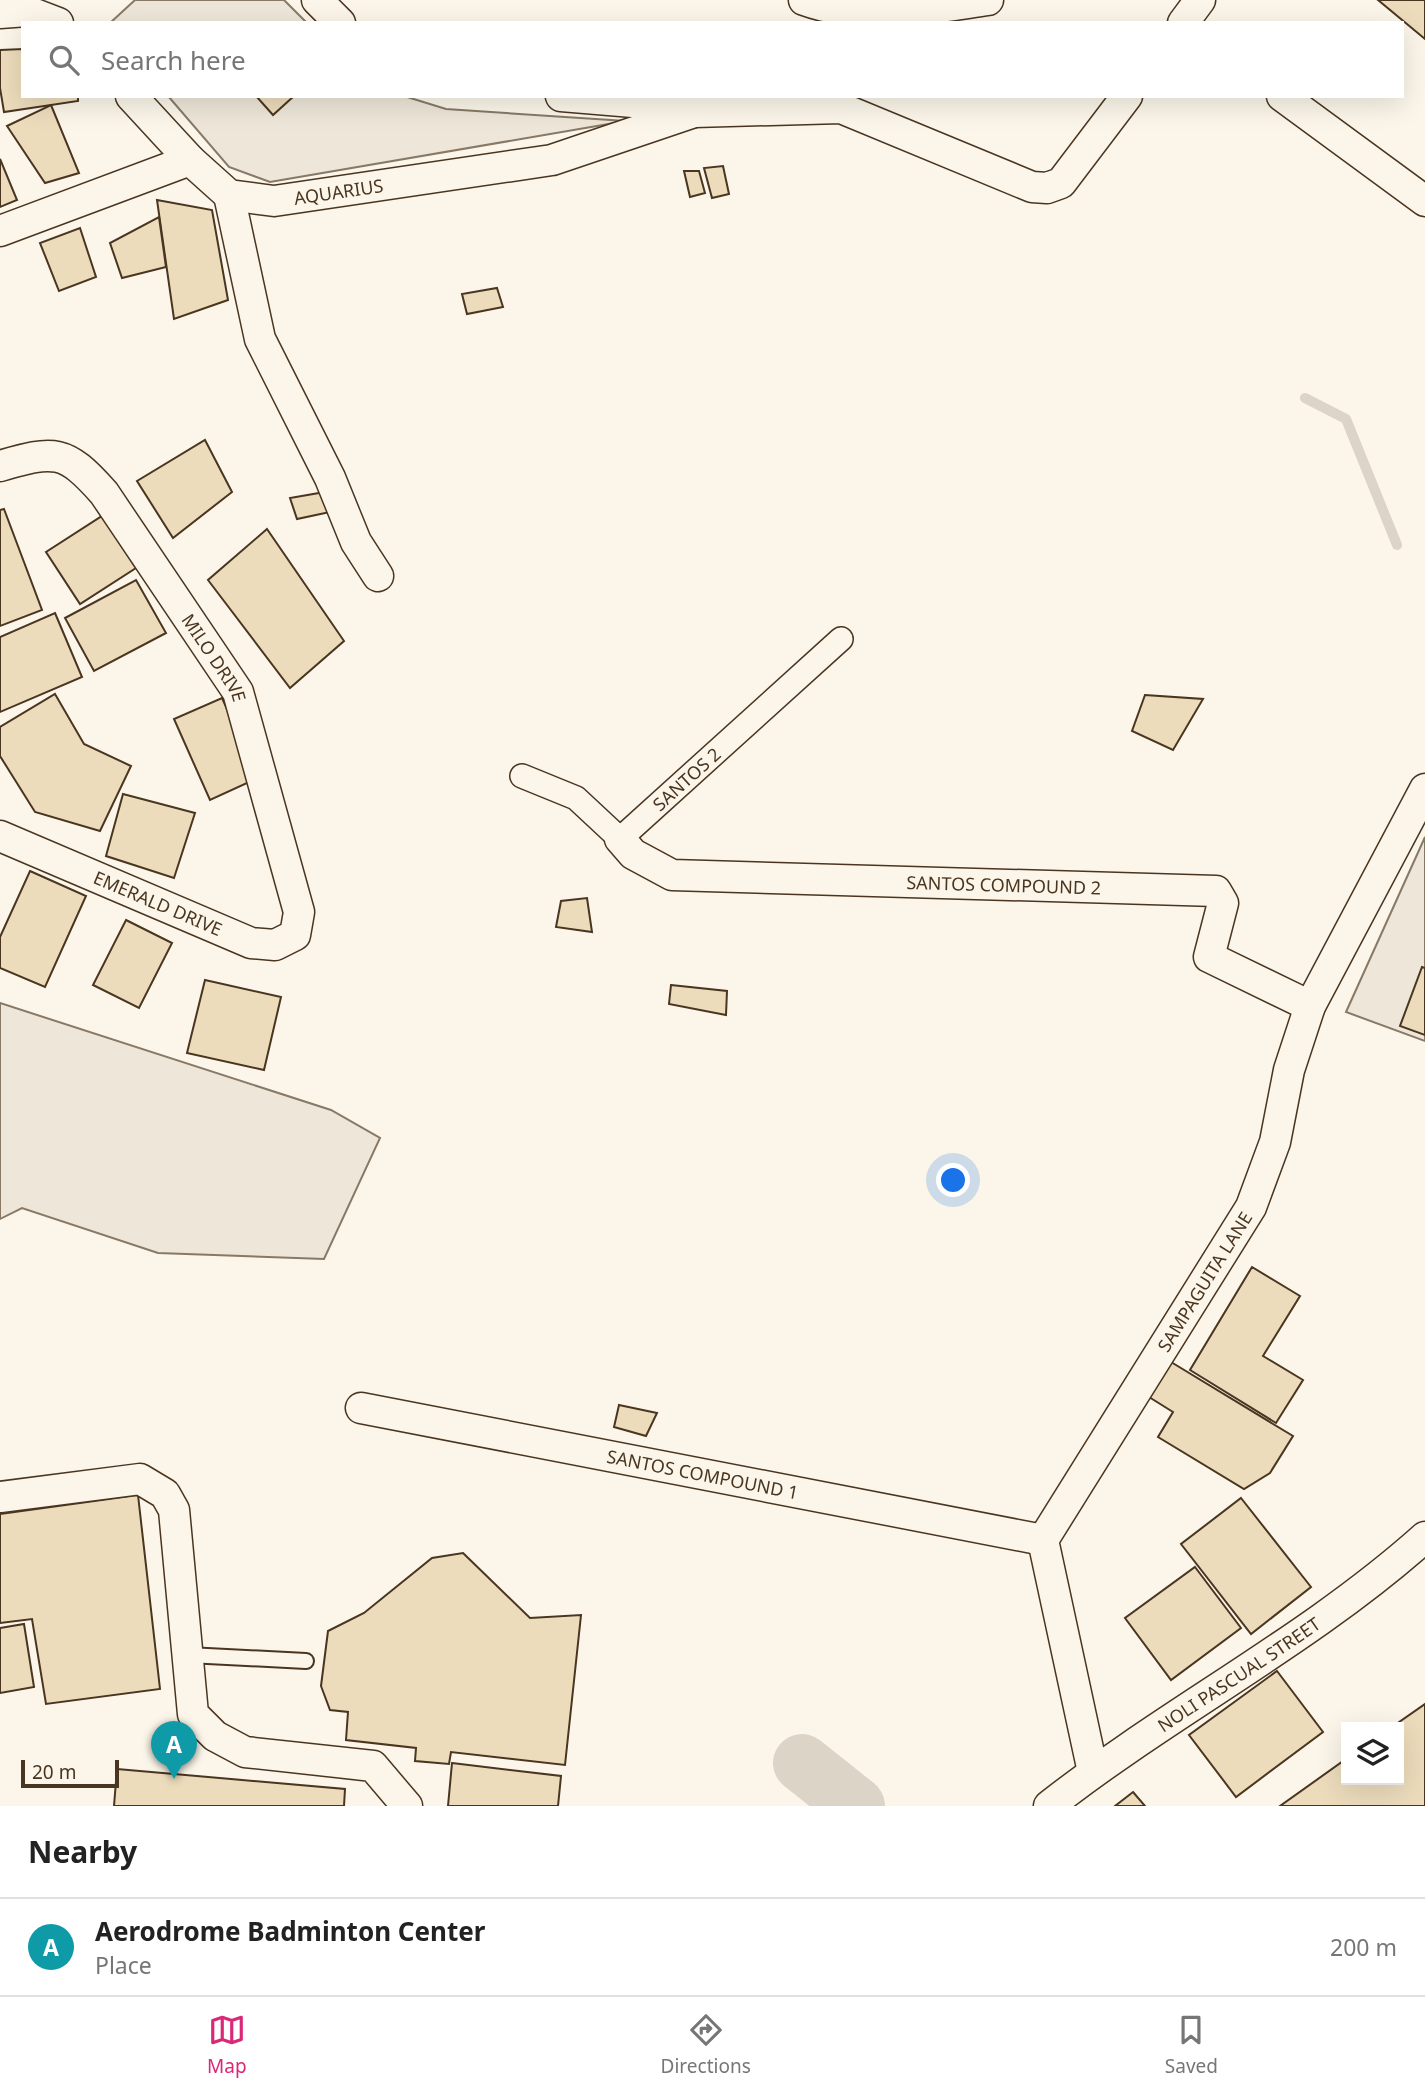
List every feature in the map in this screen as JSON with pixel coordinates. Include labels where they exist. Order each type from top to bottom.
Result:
[{"type":"street","points":[[317,0],[338,21]]},
{"type":"street","points":[[804,0],[833,16],[891,13],[988,0]]},
{"type":"street","points":[[1184,21],[1200,0]]},
{"type":"street","points":[[0,13],[27,11],[53,21]]},
{"type":"street","points":[[133,98],[190,160],[229,195],[260,339],[330,478],[356,542],[378,576]]},
{"type":"street","points":[[585,98],[633,102],[694,112],[840,102],[1032,187],[1047,188],[1061,183],[1125,98]]},
{"type":"street","points":[[1285,98],[1425,201]]},
{"type":"street","name":"AQUARIUS","points":[[229,195],[274,201],[552,160],[694,112]]},
{"type":"street","points":[[0,231],[190,160]]},
{"type":"street","name":"MILO DRIVE","points":[[0,466],[47,453],[79,465],[104,493],[238,692],[299,912]]},
{"type":"street","name":"SANTOS 2","points":[[620,839],[841,639]]},
{"type":"street","points":[[522,776],[576,798],[620,839]]},
{"type":"street","name":"SAMPAGUITA LANE","points":[[1043,1540],[1251,1207],[1275,1142],[1289,1070],[1310,1006],[1425,789]]},
{"type":"street","name":"EMERALD DRIVE","points":[[1,833],[251,943],[275,945],[295,935],[299,912]]},
{"type":"street","name":"SANTOS COMPOUND 2","points":[[620,839],[633,854],[671,875],[1216,891],[1223,903],[1209,957],[1310,1006]]},
{"type":"street","name":"SANTOS COMPOUND 1","points":[[361,1408],[1043,1540]]},
{"type":"street","points":[[0,1497],[140,1479],[165,1494],[174,1510],[193,1714],[215,1736],[245,1752],[373,1766],[407,1806]]},
{"type":"street","name":"NOLI PASCUAL STREET","points":[[1049,1806],[1093,1772],[1275,1651],[1373,1580],[1425,1537]]},
{"type":"street","points":[[1043,1540],[1093,1772]]},
{"type":"lane","points":[[188,1655],[306,1661]]},
{"type":"shaded area","points":[[135,0],[284,0],[305,21],[112,21]]},
{"type":"shaded area","points":[[170,98],[410,98],[446,109],[626,121],[270,182],[229,167]]},
{"type":"shaded area","points":[[1425,837],[1425,1041],[1346,1012]]},
{"type":"shaded area","points":[[0,1003],[331,1110],[380,1138],[324,1259],[158,1253],[22,1208],[0,1219]]},
{"type":"building","points":[[1378,0],[1425,0],[1425,39]]},
{"type":"building","points":[[21,49],[21,98],[78,98],[78,101],[4,112],[0,88],[0,50]]},
{"type":"building","points":[[258,98],[292,98],[273,115]]},
{"type":"building","points":[[51,105],[79,173],[45,183],[7,126]]},
{"type":"building","points":[[0,159],[17,200],[0,207]]},
{"type":"building","points":[[723,166],[729,194],[712,198],[704,168]]},
{"type":"building","points":[[684,171],[699,171],[705,193],[690,197]]},
{"type":"building","points":[[157,200],[212,210],[228,300],[174,319]]},
{"type":"building","points":[[159,217],[166,267],[122,278],[110,243]]},
{"type":"building","points":[[80,228],[96,277],[59,291],[40,243]]},
{"type":"building","points":[[497,288],[503,307],[467,314],[462,294]]},
{"type":"building","points":[[205,440],[232,492],[173,538],[137,481]]},
{"type":"building","points":[[325,492],[330,512],[297,519],[290,498]]},
{"type":"building","points":[[4,509],[42,610],[0,626],[0,510]]},
{"type":"building","points":[[102,516],[136,568],[80,604],[46,552]]},
{"type":"building","points":[[267,529],[344,641],[290,688],[208,580]]},
{"type":"building","points":[[136,580],[166,633],[94,671],[65,618]]},
{"type":"building","points":[[55,613],[82,677],[0,712],[0,637]]},
{"type":"building","points":[[55,694],[84,744],[131,766],[100,831],[35,812],[0,756],[0,727]]},
{"type":"building","points":[[1145,695],[1203,699],[1173,750],[1132,731]]},
{"type":"building","points":[[222,698],[258,778],[210,800],[174,719]]},
{"type":"building","points":[[123,794],[195,813],[174,878],[106,856]]},
{"type":"building","points":[[30,871],[86,896],[45,987],[0,968],[0,937]]},
{"type":"building","points":[[587,898],[592,932],[556,927],[561,901]]},
{"type":"building","points":[[126,920],[172,943],[139,1008],[93,985]]},
{"type":"building","points":[[1422,967],[1425,968],[1425,1035],[1400,1026]]},
{"type":"building","points":[[205,980],[281,997],[264,1070],[187,1053]]},
{"type":"building","points":[[671,985],[727,991],[726,1015],[669,1004]]},
{"type":"building","points":[[1252,1267],[1300,1296],[1263,1356],[1303,1380],[1276,1423],[1190,1370]]},
{"type":"building","points":[[1171,1362],[1293,1436],[1270,1473],[1244,1489],[1158,1437],[1173,1412],[1149,1397]]},
{"type":"building","points":[[619,1405],[657,1413],[646,1436],[614,1427]]},
{"type":"building","points":[[138,1495],[160,1689],[46,1704],[32,1619],[0,1623],[0,1514]]},
{"type":"building","points":[[1241,1498],[1311,1587],[1251,1634],[1181,1544]]},
{"type":"building","points":[[463,1553],[530,1618],[581,1615],[565,1765],[451,1752],[449,1764],[415,1761],[416,1748],[346,1740],[348,1712],[330,1710],[321,1686],[328,1631],[364,1613],[432,1558]]},
{"type":"building","points":[[1195,1567],[1241,1628],[1171,1680],[1125,1618]]},
{"type":"building","points":[[24,1624],[34,1687],[0,1693],[0,1628]]},
{"type":"building","points":[[1277,1671],[1323,1732],[1236,1797],[1189,1735]]},
{"type":"building","points":[[1425,1704],[1425,1806],[1280,1806],[1341,1763],[1341,1785],[1404,1785],[1404,1722],[1399,1722]]},
{"type":"building","points":[[452,1763],[561,1776],[558,1806],[448,1806]]},
{"type":"building","points":[[117,1769],[345,1789],[344,1806],[114,1806]]},
{"type":"building","points":[[1133,1792],[1145,1806],[1115,1806]]},
{"type":"waterway","points":[[1305,398],[1346,419],[1397,545]]},
{"type":"waterway","points":[[802,1763],[856,1806]]},
{"type":"place","name":"Aerodrome Badminton Center","points":[[174,1779]]}]
